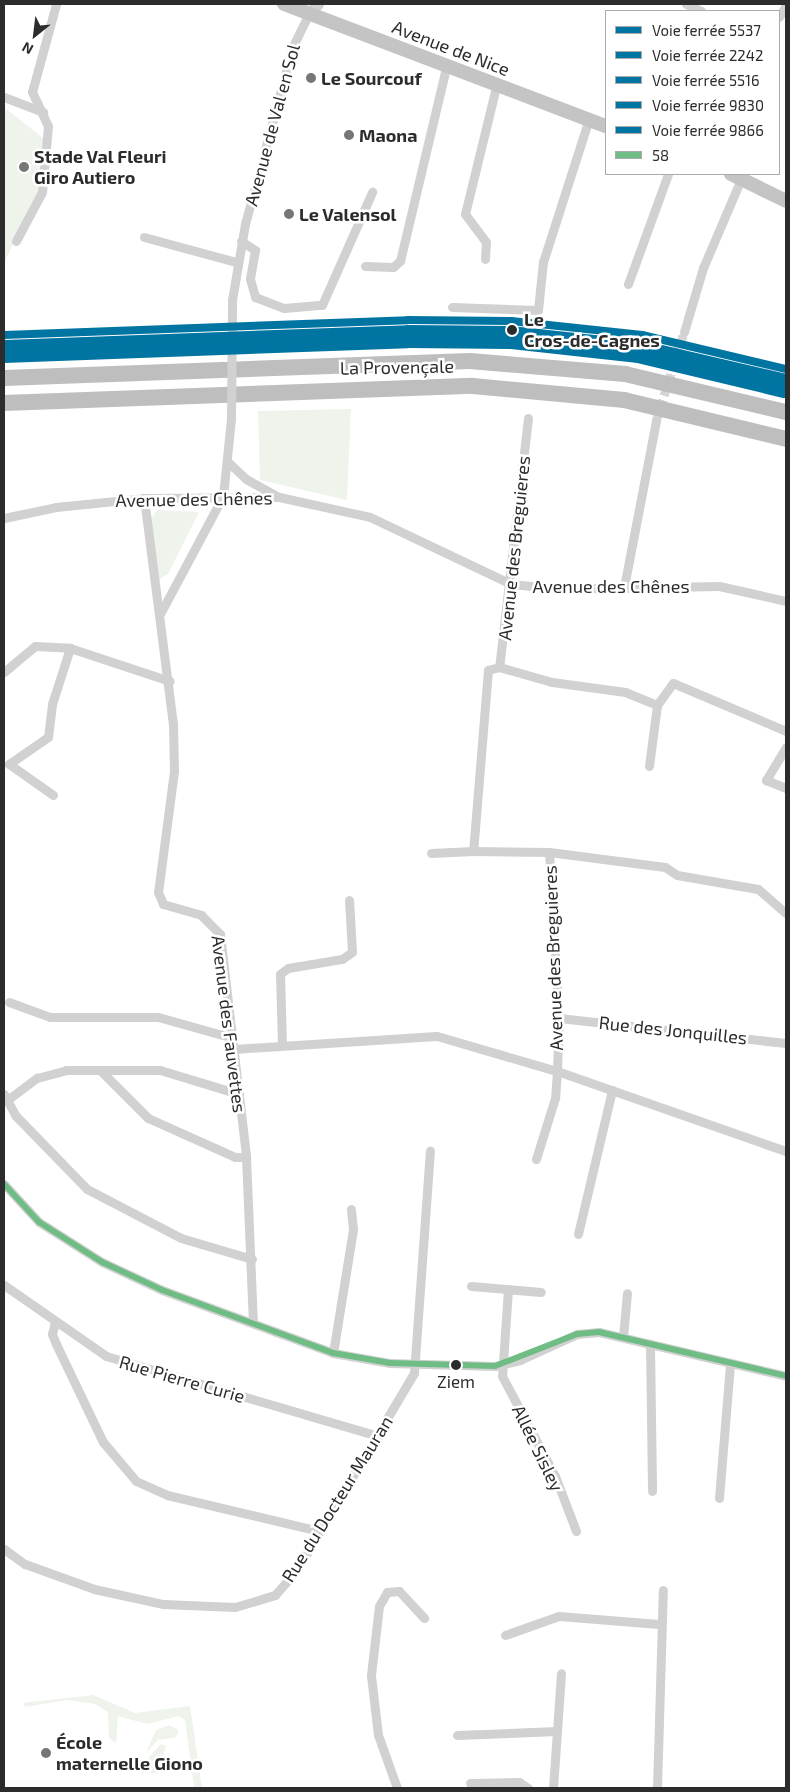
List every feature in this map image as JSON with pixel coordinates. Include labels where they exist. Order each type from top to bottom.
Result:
[{"type":"highway","name":"La Provençale","points":[[4,378],[470,361],[625,374],[786,412]]},
{"type":"highway","name":"La Provençale","points":[[4,403],[473,386],[624,400],[786,439]]},
{"type":"main road","name":"Avenue de Nice","points":[[284,4],[313,8],[446,68],[605,125]]},
{"type":"main road","points":[[736,176],[786,202]]},
{"type":"street","points":[[16,241],[42,192],[49,135],[43,112],[32,92],[56,4]]},
{"type":"street","points":[[686,4],[699,10]]},
{"type":"street","name":"Avenue de Val en Sol","points":[[223,496],[229,463],[232,300],[236,262],[292,48],[313,8]]},
{"type":"street","points":[[364,266],[393,267],[400,261],[446,68]]},
{"type":"street","points":[[485,259],[486,242],[465,214],[496,87]]},
{"type":"street","points":[[4,97],[43,112]]},
{"type":"street","points":[[452,306],[538,310],[543,262],[589,119]]},
{"type":"street","points":[[628,284],[668,175]]},
{"type":"street","points":[[684,332],[703,268],[736,176]]},
{"type":"street","points":[[241,241],[255,250],[250,279],[255,297],[284,308],[322,305],[372,192]]},
{"type":"street","points":[[144,237],[236,262]]},
{"type":"street","name":"Avenue des Breguieres","points":[[500,667],[511,584],[528,418]]},
{"type":"street","points":[[624,588],[656,421]]},
{"type":"street","points":[[229,463],[246,480],[279,497]]},
{"type":"street","points":[[160,614],[223,496]]},
{"type":"street","name":"Avenue des Chênes","points":[[4,518],[56,507],[144,498],[279,497],[370,517],[511,584],[540,589],[719,586],[786,601]]},
{"type":"street","name":"Avenue des Fauvettes","points":[[144,498],[170,681],[174,771],[159,898],[170,908],[201,915],[218,930],[233,1038],[246,1157],[252,1259],[253,1323]]},
{"type":"street","points":[[4,672],[35,646],[70,648],[170,681]]},
{"type":"street","points":[[53,795],[9,764],[48,737],[52,704],[70,648]]},
{"type":"street","points":[[472,851],[488,670],[500,667],[552,682],[625,692],[657,705]]},
{"type":"street","points":[[649,766],[657,705],[673,683],[786,732]]},
{"type":"street","points":[[786,747],[766,780],[786,788]]},
{"type":"street","name":"Avenue des Breguieres","points":[[431,853],[472,851],[549,852],[559,1018],[557,1071],[786,1151]]},
{"type":"street","points":[[549,852],[665,867],[677,875],[758,889],[786,913]]},
{"type":"street","points":[[282,1045],[280,974],[288,968],[342,959],[352,952],[349,900]]},
{"type":"street","points":[[9,1002],[50,1017],[158,1017],[233,1038]]},
{"type":"street","name":"Rue des Jonquilles","points":[[559,1018],[786,1043]]},
{"type":"street","points":[[234,1050],[282,1045],[438,1036],[557,1071],[555,1098],[536,1159]]},
{"type":"street","points":[[239,1094],[160,1070],[46,1073],[5,1098],[94,1194],[181,1238],[252,1259]]},
{"type":"street","points":[[102,1072],[148,1118],[203,1144],[246,1157]]},
{"type":"street","points":[[578,1234],[612,1090]]},
{"type":"street","name":"Rue du Docteur Mauran","points":[[4,1549],[25,1564],[94,1589],[163,1604],[235,1607],[275,1595],[297,1570],[410,1383],[415,1362],[430,1151]]},
{"type":"street","points":[[4,1184],[39,1222],[102,1262],[162,1290],[333,1353],[415,1362],[502,1365],[577,1334],[623,1337],[730,1365],[786,1376]]},
{"type":"street","points":[[333,1353],[353,1229],[351,1209]]},
{"type":"street","name":"Rue Pierre Curie","points":[[4,1285],[56,1322],[121,1361],[378,1436]]},
{"type":"street","points":[[471,1286],[540,1292]]},
{"type":"street","points":[[502,1365],[508,1289]]},
{"type":"street","points":[[623,1337],[627,1293]]},
{"type":"street","points":[[56,1322],[52,1334],[103,1442],[136,1481],[167,1495],[320,1531]]},
{"type":"street","points":[[650,1344],[652,1491]]},
{"type":"street","name":"Allée Sisley","points":[[502,1365],[502,1376],[555,1476],[576,1531]]},
{"type":"street","points":[[719,1498],[730,1365]]},
{"type":"street","points":[[657,1788],[659,1624],[664,1590]]},
{"type":"street","points":[[397,1788],[378,1735],[371,1675],[379,1606],[387,1592],[399,1591],[424,1618]]},
{"type":"street","points":[[505,1635],[559,1616],[659,1624]]},
{"type":"street","points":[[553,1788],[561,1673]]},
{"type":"street","points":[[457,1735],[557,1731]]},
{"type":"street","points":[[470,1783],[519,1782],[528,1788]]},
{"type":"shaded area","name":"Stade Val Fleuri Giro Autiero","points":[[4,107],[48,142],[39,192],[4,263]]},
{"type":"shaded area","points":[[351,409],[347,500],[260,480],[258,411]]},
{"type":"shaded area","points":[[157,510],[199,512],[168,574],[158,580],[150,520]]},
{"type":"shaded area","points":[[93,1695],[135,1713],[190,1706],[202,1788],[194,1788],[185,1720],[179,1716],[147,1724],[118,1716],[116,1743],[109,1738],[108,1712],[95,1704],[67,1700],[25,1707],[23,1703]]},
{"type":"shaded area","points":[[169,1725],[178,1730],[177,1737],[158,1740],[146,1753],[156,1730]]},
{"type":"shaded area","points":[[161,1744],[166,1746],[158,1773],[136,1772]]},
{"type":"tunnel","points":[[656,421],[684,332]]},
{"type":"rail line","name":"9866","points":[[4,335],[408,320],[511,321],[642,335],[786,369]]},
{"type":"rail line","name":"2242","points":[[4,344],[408,329],[511,330],[640,344],[786,378]]},
{"type":"rail line","name":"5537","points":[[4,350],[408,335],[512,336],[639,350],[786,385]]},
{"type":"rail line","name":"5516","points":[[4,353],[408,338],[510,339],[639,353],[784,387]]},
{"type":"rail line","name":"9830","points":[[4,359],[408,344],[511,345],[638,359],[784,394]]},
{"type":"transit line","name":"58","points":[[4,1184],[39,1222],[102,1262],[162,1290],[333,1353],[390,1363],[495,1366],[577,1334],[599,1332],[786,1376]]},
{"type":"place","name":"Le Sourcouf","points":[[311,78]]},
{"type":"place","name":"Maona","points":[[349,135]]},
{"type":"place","name":"Stade Val Fleuri Giro Autiero","points":[[24,167]]},
{"type":"place","name":"Le Valensol","points":[[289,214]]},
{"type":"place","name":"Le Cros-de-Cagnes","points":[[512,330]]},
{"type":"place","name":"Ziem","points":[[456,1365]]},
{"type":"place","name":"École maternelle Giono","points":[[46,1753]]}]
